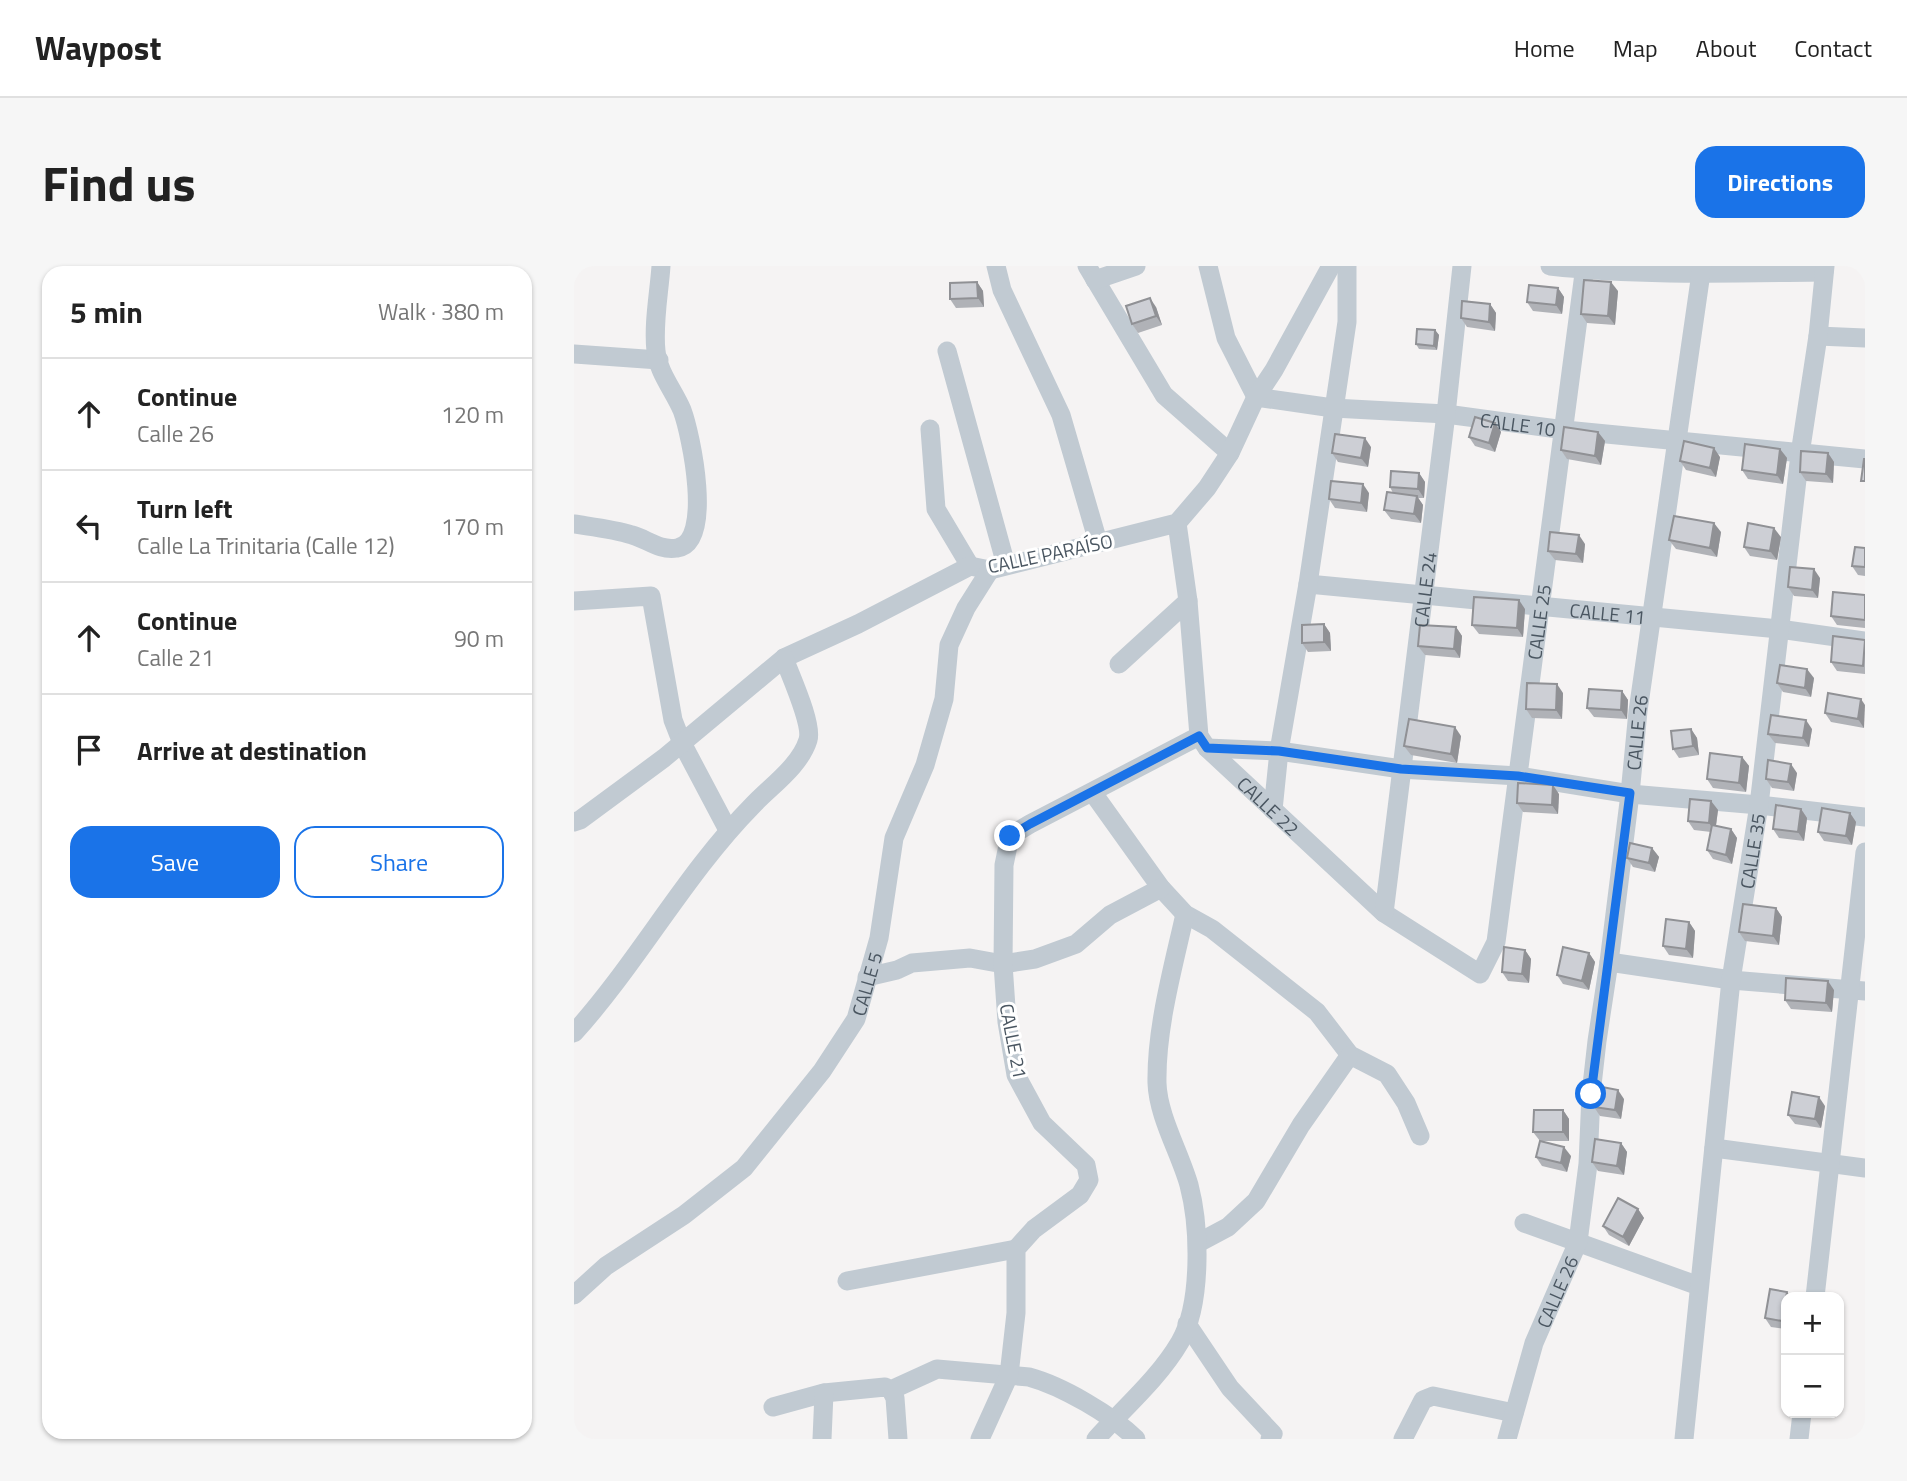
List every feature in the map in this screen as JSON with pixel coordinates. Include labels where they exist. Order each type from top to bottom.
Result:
[{"type":"street","points":[[574,524],[633,535],[663,549],[680,548],[688,543],[696,528],[697,488],[682,411],[659,360],[656,334],[661,266]]},
{"type":"street","points":[[996,266],[1002,290],[1061,415],[1098,542]]},
{"type":"street","points":[[1136,266],[1091,273],[1164,395],[1230,453]]},
{"type":"street","points":[[1208,266],[1226,338],[1256,397]]},
{"type":"street","points":[[1331,266],[1274,370],[1256,397],[1230,453],[1207,488],[1177,523],[1203,742],[1401,769],[1518,776],[1630,793],[1759,804],[1865,817]]},
{"type":"street","points":[[1273,810],[1279,751],[1308,584],[1347,322],[1347,266]]},
{"type":"street","name":"CALLE 24","points":[[1384,913],[1462,266]]},
{"type":"street","points":[[1550,266],[1701,270],[1825,269]]},
{"type":"street","name":"CALLE 25","points":[[1479,974],[1496,942],[1585,268]]},
{"type":"street","name":"CALLE 35","points":[[1685,1439],[1731,980],[1759,804],[1800,454],[1825,269]]},
{"type":"street","name":"CALLE 26","points":[[1507,1439],[1534,1343],[1578,1242],[1588,1164],[1591,1094],[1638,711],[1701,270]]},
{"type":"street","points":[[1818,336],[1865,338]]},
{"type":"street","points":[[947,351],[998,567]]},
{"type":"street","points":[[574,354],[659,360]]},
{"type":"street","name":"CALLE 10","points":[[1256,397],[1333,408],[1446,414],[1565,430],[1865,459]]},
{"type":"street","points":[[930,429],[936,509],[970,566]]},
{"type":"street","name":"CALLE PARAÍSO","points":[[574,822],[682,743],[784,658],[858,624],[970,566],[998,567],[1177,523]]},
{"type":"street","name":"CALLE 5","points":[[574,1295],[606,1266],[684,1214],[744,1168],[822,1071],[856,1019],[879,938],[894,838],[925,765],[944,699],[949,645],[966,608],[998,567]]},
{"type":"street","name":"CALLE 11","points":[[1308,584],[1779,629],[1865,641]]},
{"type":"street","points":[[574,601],[652,596],[673,720],[727,830]]},
{"type":"street","points":[[1119,664],[1188,601]]},
{"type":"street","points":[[574,1032],[597,1008],[660,918],[727,830],[798,759],[809,738],[805,713],[784,658]]},
{"type":"street","name":"CALLE 21","points":[[1016,1249],[1034,1229],[1080,1195],[1090,1180],[1086,1165],[1042,1123],[1016,1075],[1007,1022],[1003,964],[1004,865],[1010,836],[1093,793],[1203,742]]},
{"type":"street","name":"CALLE 22","points":[[1203,742],[1384,913],[1479,974]]},
{"type":"street","points":[[1093,793],[1161,888],[1185,914],[1212,929],[1317,1012],[1350,1055],[1387,1074],[1406,1103],[1420,1136]]},
{"type":"street","points":[[1816,1292],[1830,1161],[1857,990],[1865,852]]},
{"type":"street","points":[[867,977],[897,970],[912,963],[970,958],[1003,964],[1035,959],[1076,944],[1110,915],[1161,888]]},
{"type":"street","points":[[1096,1439],[1163,1367],[1181,1341],[1195,1293],[1198,1243],[1189,1186],[1157,1085],[1168,994],[1185,914]]},
{"type":"street","points":[[1609,962],[1731,980],[1857,990]]},
{"type":"street","points":[[1198,1243],[1228,1227],[1256,1201],[1301,1125],[1350,1055]]},
{"type":"street","points":[[1714,1148],[1830,1161],[1865,1168]]},
{"type":"street","points":[[1524,1223],[1699,1286]]},
{"type":"street","points":[[846,1281],[1016,1249],[1016,1313],[1009,1375],[980,1439]]},
{"type":"street","points":[[1187,1324],[1230,1388],[1273,1434],[1270,1439]]},
{"type":"street","points":[[891,1390],[937,1369],[1044,1381],[1114,1419],[1136,1439]]},
{"type":"street","points":[[773,1407],[824,1393],[886,1387],[895,1398],[898,1439]]},
{"type":"street","points":[[822,1439],[824,1393]]},
{"type":"street","points":[[1403,1439],[1423,1400],[1433,1396],[1514,1413]]},
{"type":"street","points":[[1799,1439],[1801,1418]]},
{"type":"building","points":[[1584,280],[1611,282],[1608,316],[1581,314]]},
{"type":"building","points":[[977,282],[978,298],[950,299],[950,283]]},
{"type":"building","points":[[1529,285],[1558,288],[1556,305],[1527,302]]},
{"type":"building","points":[[1150,298],[1156,316],[1132,324],[1126,306]]},
{"type":"building","points":[[1462,301],[1490,304],[1489,322],[1461,318]]},
{"type":"building","points":[[1417,329],[1435,330],[1434,346],[1416,344]]},
{"type":"building","points":[[1475,417],[1495,423],[1489,443],[1469,437]]},
{"type":"building","points":[[1564,427],[1598,432],[1595,456],[1561,450]]},
{"type":"building","points":[[1335,434],[1365,438],[1361,458],[1332,453]]},
{"type":"building","points":[[1684,441],[1714,448],[1710,468],[1680,461]]},
{"type":"building","points":[[1745,444],[1780,449],[1777,475],[1742,470]]},
{"type":"building","points":[[1801,451],[1828,453],[1826,474],[1800,472]]},
{"type":"building","points":[[1864,459],[1865,481],[1861,481]]},
{"type":"building","points":[[1391,471],[1419,473],[1418,489],[1390,487]]},
{"type":"building","points":[[1331,481],[1363,484],[1361,503],[1329,499]]},
{"type":"building","points":[[1387,492],[1417,496],[1414,514],[1384,510]]},
{"type":"building","points":[[1674,516],[1714,523],[1710,548],[1669,540]]},
{"type":"building","points":[[1748,523],[1774,528],[1770,551],[1744,547]]},
{"type":"building","points":[[1550,532],[1579,535],[1576,554],[1548,551]]},
{"type":"building","points":[[1855,547],[1865,548],[1865,567],[1852,566]]},
{"type":"building","points":[[1790,567],[1814,569],[1812,590],[1788,587]]},
{"type":"building","points":[[1833,592],[1865,595],[1865,620],[1831,616]]},
{"type":"building","points":[[1474,597],[1519,600],[1517,628],[1472,625]]},
{"type":"building","points":[[1324,624],[1324,642],[1302,643],[1302,625]]},
{"type":"building","points":[[1420,625],[1456,627],[1454,649],[1418,646]]},
{"type":"building","points":[[1833,636],[1865,640],[1863,666],[1831,662]]},
{"type":"building","points":[[1780,665],[1807,669],[1805,688],[1777,683]]},
{"type":"building","points":[[1527,683],[1557,684],[1556,710],[1526,709]]},
{"type":"building","points":[[1589,689],[1622,691],[1621,710],[1587,708]]},
{"type":"building","points":[[1828,693],[1861,699],[1858,719],[1825,713]]},
{"type":"building","points":[[1771,715],[1806,720],[1803,738],[1768,734]]},
{"type":"building","points":[[1409,719],[1455,727],[1451,754],[1404,746]]},
{"type":"building","points":[[1691,729],[1693,746],[1673,749],[1671,731]]},
{"type":"building","points":[[1710,753],[1742,757],[1739,783],[1707,779]]},
{"type":"building","points":[[1768,760],[1791,764],[1788,782],[1766,779]]},
{"type":"building","points":[[1518,783],[1553,785],[1552,805],[1517,803]]},
{"type":"building","points":[[1690,799],[1711,801],[1709,823],[1688,821]]},
{"type":"building","points":[[1776,805],[1801,809],[1798,832],[1773,829]]},
{"type":"building","points":[[1822,808],[1850,813],[1846,836],[1818,832]]},
{"type":"building","points":[[1712,825],[1731,829],[1726,855],[1707,850]]},
{"type":"building","points":[[1630,843],[1652,848],[1649,863],[1627,858]]},
{"type":"building","points":[[1743,904],[1776,908],[1773,936],[1739,932]]},
{"type":"building","points":[[1666,919],[1689,922],[1686,949],[1663,946]]},
{"type":"building","points":[[1504,947],[1525,950],[1522,974],[1502,972]]},
{"type":"building","points":[[1563,947],[1589,953],[1582,981],[1557,975]]},
{"type":"building","points":[[1786,978],[1828,981],[1826,1003],[1785,1000]]},
{"type":"building","points":[[1597,1086],[1618,1090],[1615,1110],[1594,1107]]},
{"type":"building","points":[[1792,1092],[1819,1097],[1815,1119],[1788,1115]]},
{"type":"building","points":[[1534,1110],[1563,1110],[1563,1132],[1533,1132]]},
{"type":"building","points":[[1595,1139],[1621,1143],[1617,1166],[1592,1162]]},
{"type":"building","points":[[1540,1141],[1564,1147],[1561,1163],[1536,1157]]},
{"type":"building","points":[[1618,1198],[1638,1209],[1623,1237],[1603,1226]]},
{"type":"building","points":[[1770,1289],[1787,1292],[1781,1292],[1781,1321],[1765,1318]]},
{"type":"route","points":[[1010,836],[1199,736],[1207,748],[1279,751],[1401,769],[1518,776],[1630,793],[1591,1094]]}]
